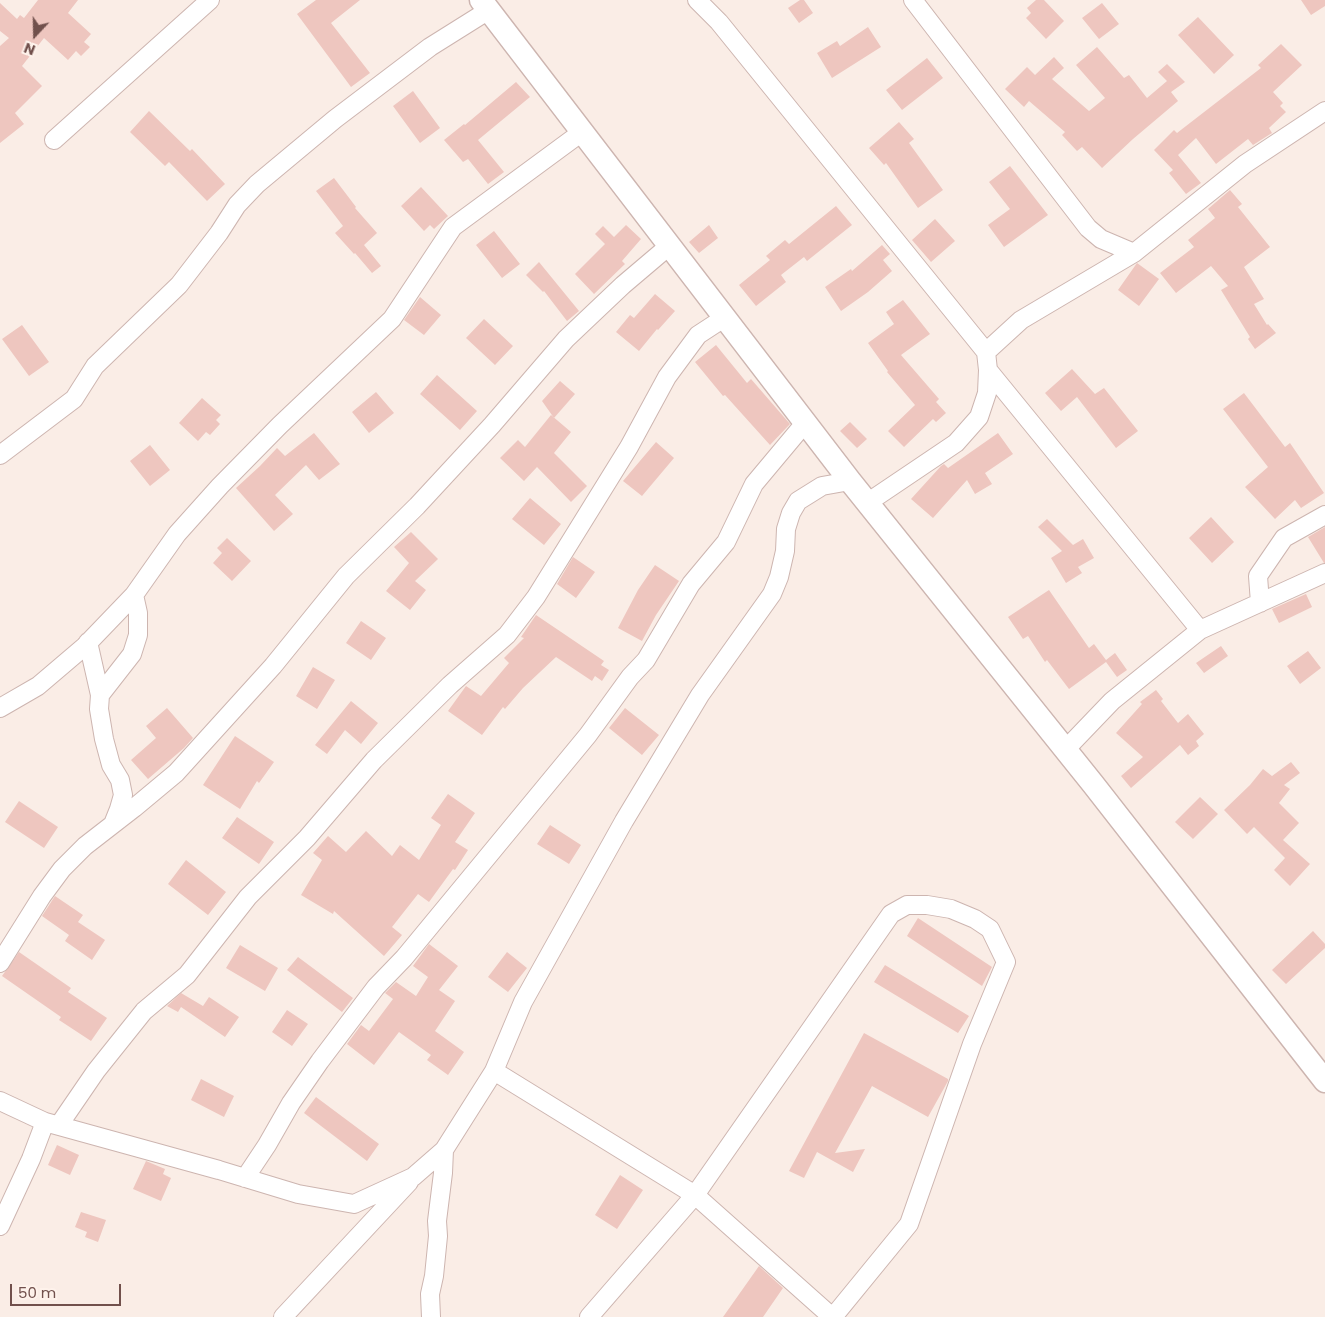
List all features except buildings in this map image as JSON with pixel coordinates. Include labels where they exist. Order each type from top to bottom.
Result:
[{"type":"street","points":[[54,140],[210,0]]},
{"type":"street","points":[[697,0],[719,22],[986,352],[988,370],[987,393],[978,417],[956,443],[867,502]]},
{"type":"street","points":[[913,0],[1088,228],[1101,239],[1134,254]]},
{"type":"street","points":[[0,455],[74,399],[95,366],[179,285],[220,233],[237,205],[257,184],[335,119],[485,5],[850,481],[1324,1079]]},
{"type":"street","points":[[986,352],[1021,320],[1134,254],[1245,164],[1325,111]]},
{"type":"street","points":[[0,708],[38,686],[88,642],[134,595],[177,534],[220,486],[280,425],[392,319],[453,227],[582,132]]},
{"type":"street","points":[[1101,239],[1108,269]]},
{"type":"street","points":[[0,963],[42,896],[62,869],[85,846],[176,773],[273,666],[346,576],[417,506],[480,438],[566,339],[623,284],[670,246]]},
{"type":"street","points":[[0,1226],[31,1159],[52,1123],[144,1011],[187,975],[248,897],[307,838],[374,760],[450,685],[507,635],[536,597],[630,447],[667,377],[698,335],[724,318]]},
{"type":"street","points":[[988,370],[1200,630]]},
{"type":"street","points":[[245,1178],[267,1145],[290,1103],[376,987],[404,958],[588,735],[630,678],[646,660],[691,584],[726,542],[754,484],[805,423]]},
{"type":"street","points":[[283,1317],[413,1177],[444,1150],[494,1071],[523,1002],[624,821],[700,695],[772,594],[779,577],[785,552],[786,529],[798,501],[822,486],[850,481]]},
{"type":"street","points":[[1260,603],[1258,576],[1284,538],[1325,514]]},
{"type":"street","points":[[1065,750],[1112,701],[1200,630],[1325,573]]},
{"type":"street","points":[[100,695],[132,654],[138,635],[138,613],[134,595]]},
{"type":"street","points":[[88,642],[100,695],[99,709],[104,739],[111,765],[120,780],[123,795],[120,809],[113,825]]},
{"type":"street","points":[[494,1071],[695,1194],[832,1317],[909,1224],[972,1044],[1006,962],[990,929],[975,919],[951,909],[927,905],[906,905],[891,914],[695,1194],[589,1317]]},
{"type":"street","points":[[0,1101],[52,1123],[298,1194],[354,1204],[372,1220]]},
{"type":"street","points":[[432,1317],[430,1294],[434,1276],[438,1236],[437,1221],[444,1150]]},
{"type":"street","points":[[354,1204],[413,1177]]}]
